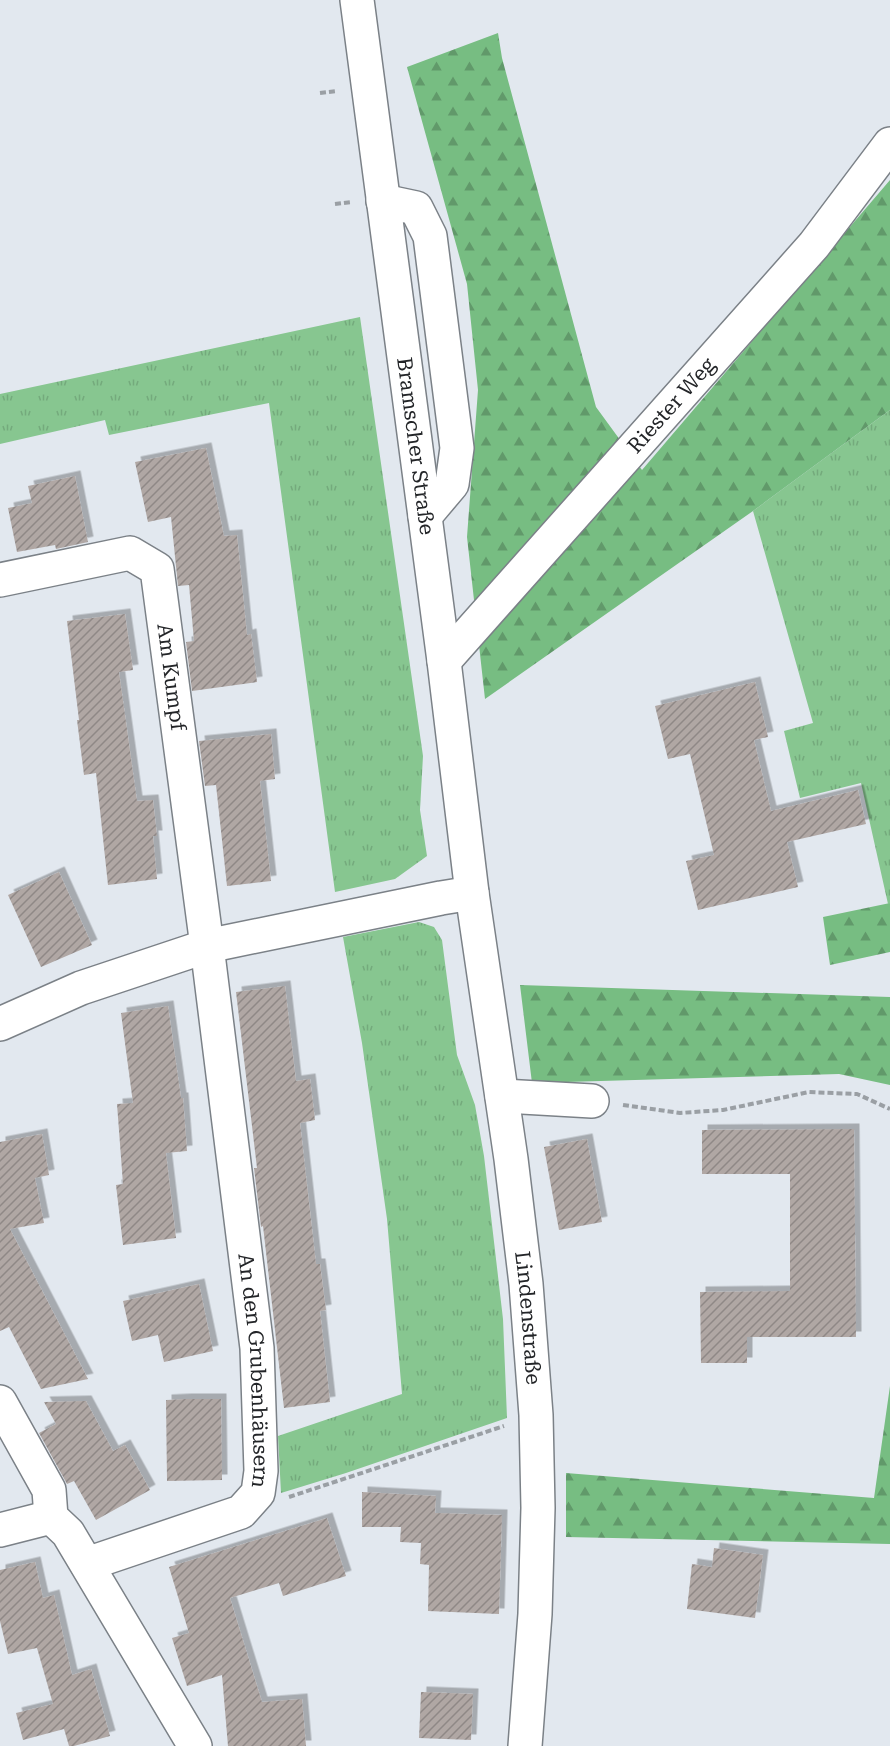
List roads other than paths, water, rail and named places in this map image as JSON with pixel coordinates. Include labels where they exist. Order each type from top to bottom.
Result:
[{"type":"street","name":"Bramscher Straße","points":[[357,0],[444,661],[472,893]]},
{"type":"street","name":"Riester Weg","points":[[444,661],[814,245],[890,144]]},
{"type":"street","name":"Am Kumpf","points":[[0,580],[130,553],[157,569],[207,946]]},
{"type":"street","points":[[0,1024],[81,988],[207,946],[472,893]]},
{"type":"street","name":"Lindenstraße","points":[[472,893],[502,1096],[526,1284],[536,1415],[538,1509],[536,1614],[525,1746]]},
{"type":"street","name":"An den Grubenhäusern","points":[[87,1564],[241,1512],[258,1493],[261,1471],[257,1348],[207,946]]},
{"type":"street","points":[[502,1096],[592,1101]]},
{"type":"street","points":[[0,1402],[49,1490],[51,1517],[68,1533],[195,1746]]},
{"type":"street","points":[[0,1530],[51,1517]]}]
